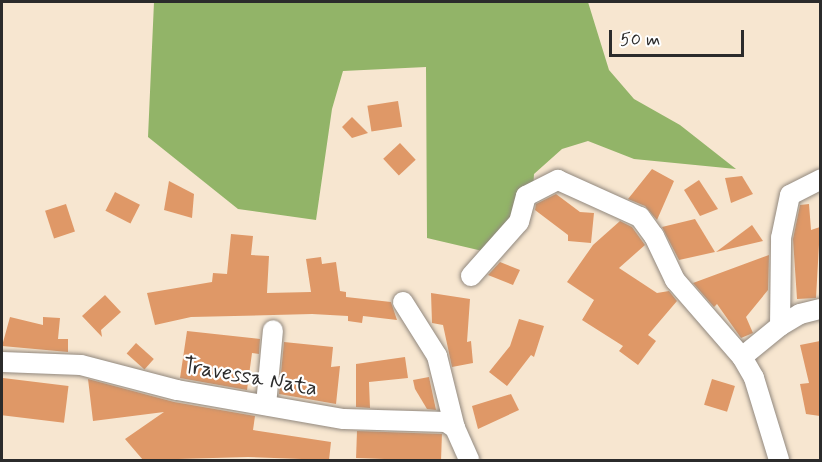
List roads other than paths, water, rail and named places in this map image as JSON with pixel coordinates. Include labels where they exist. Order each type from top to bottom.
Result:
[{"type":"street","points":[[471,276],[519,222],[526,196],[558,180],[640,217],[654,236],[675,280],[742,357],[754,378],[779,460]]},
{"type":"street","points":[[780,326],[781,238],[790,195],[820,180]]},
{"type":"street","points":[[403,302],[437,356],[455,428],[469,460]]},
{"type":"street","points":[[742,357],[780,326],[820,309]]},
{"type":"street","points":[[266,405],[273,330]]},
{"type":"street","name":"Travessa Nata","points":[[2,362],[81,365],[177,390],[344,419],[446,422],[455,428]]}]
